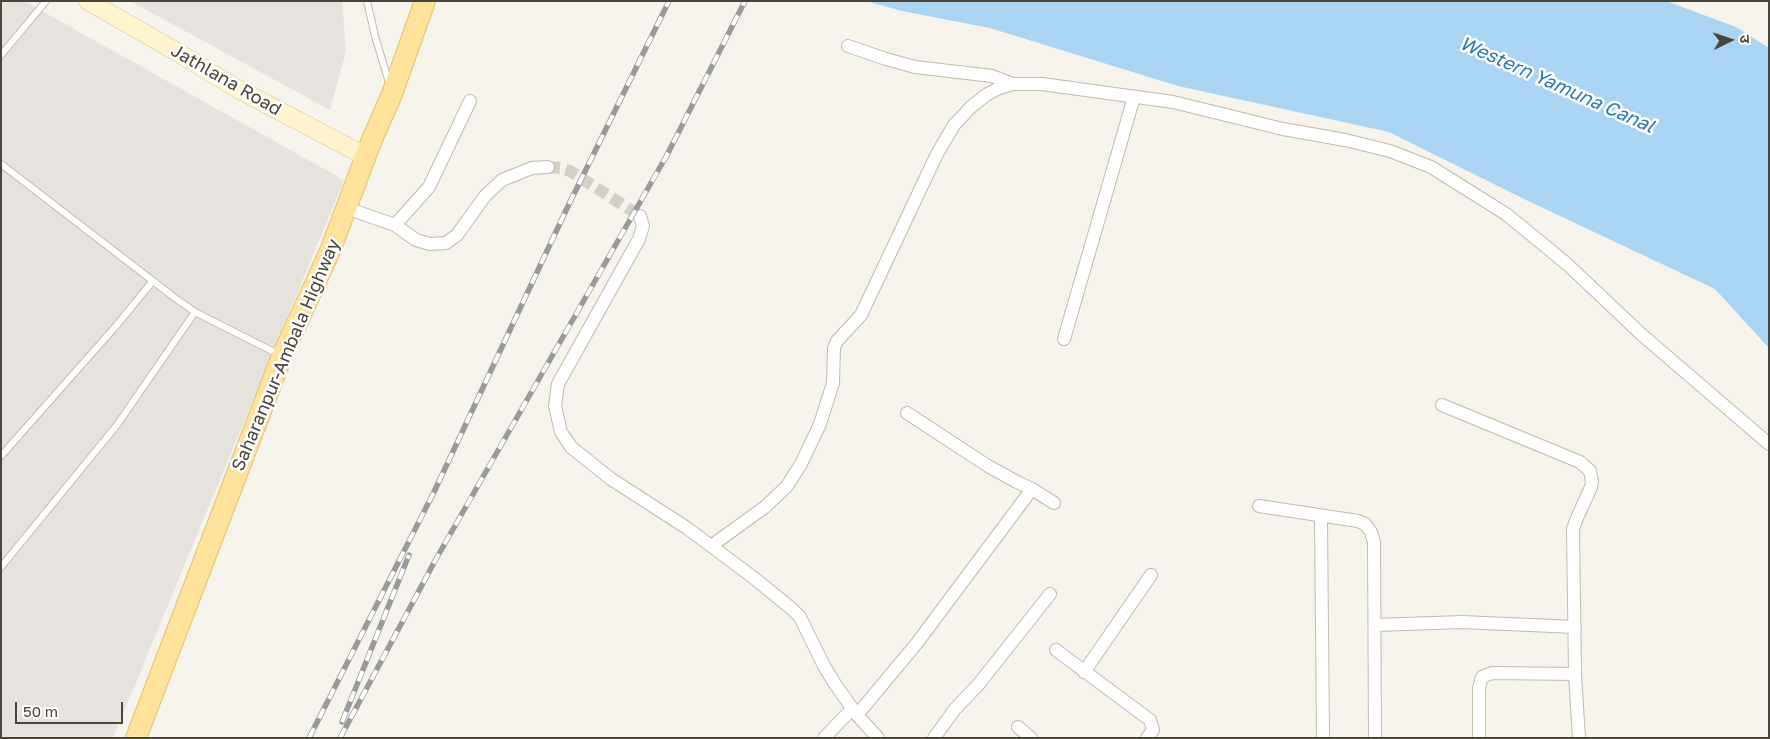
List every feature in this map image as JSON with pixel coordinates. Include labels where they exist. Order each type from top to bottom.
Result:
[{"type":"main road","name":"Saharanpur-Ambala Highway","points":[[136,738],[282,356],[330,251],[365,156],[392,94],[426,1]]},
{"type":"street","name":"Jathlana Road","points":[[88,1],[236,88],[365,156]]},
{"type":"street","points":[[848,46],[915,67],[992,76],[1013,84]]},
{"type":"street","points":[[711,546],[765,507],[787,486],[801,464],[820,424],[833,383],[834,348],[837,341],[861,315],[937,154],[954,125],[971,107],[986,95],[999,88],[1013,84],[1042,84],[1173,102],[1283,129],[1345,140],[1390,151],[1431,167],[1506,214],[1567,264],[1641,334],[1769,444]]},
{"type":"street","points":[[1064,338],[1134,96]]},
{"type":"street","points":[[395,225],[429,188],[470,101]]},
{"type":"street","points":[[346,208],[395,225],[416,240],[430,244],[446,243],[457,235],[485,196],[502,180],[532,168],[548,167]]},
{"type":"street","points":[[640,216],[643,226],[639,239],[558,384],[555,406],[561,432],[571,447],[610,479],[687,528],[754,578],[800,617],[824,666],[855,712],[878,738]]},
{"type":"street","points":[[1442,405],[1580,462],[1590,471],[1591,487],[1573,529],[1575,674],[1579,738]]},
{"type":"street","points":[[907,413],[988,466],[1054,503]]},
{"type":"street","points":[[824,738],[855,712],[917,643],[1032,489]]},
{"type":"street","points":[[1259,506],[1358,521],[1364,524],[1371,532],[1374,542],[1376,625],[1375,738]]},
{"type":"street","points":[[1321,516],[1323,738]]},
{"type":"street","points":[[1084,672],[1151,575]]},
{"type":"street","points":[[934,738],[955,709],[978,685],[1050,594]]},
{"type":"street","points":[[1376,625],[1462,622],[1575,627]]},
{"type":"street","points":[[1056,650],[1150,720],[1153,730],[1147,738]]},
{"type":"street","points":[[1479,738],[1479,688],[1482,677],[1492,673],[1575,674]]},
{"type":"street","points":[[1018,727],[1031,738]]},
{"type":"lane","points":[[1,55],[46,1]]},
{"type":"lane","points":[[367,1],[392,94]]},
{"type":"lane","points":[[1,164],[152,282],[195,312],[282,356]]},
{"type":"lane","points":[[1,456],[116,326],[152,282]]},
{"type":"lane","points":[[1,567],[118,425],[195,312]]},
{"type":"shaded area","points":[[1,1],[24,1],[344,180],[113,738],[1,738]]},
{"type":"shaded area","points":[[130,1],[342,1],[346,51],[330,110]]},
{"type":"water","name":"Western Yamuna Canal","points":[[866,1],[1666,1],[1736,27],[1769,48],[1769,348],[1715,289],[1526,200],[1389,132],[1178,86],[990,28],[902,11]]},
{"type":"tunnel","points":[[548,167],[570,171],[640,216]]},
{"type":"railway","points":[[309,738],[434,492],[569,204],[669,1]]},
{"type":"railway","points":[[340,738],[436,559],[667,155],[745,1]]},
{"type":"railway","points":[[342,722],[409,555]]}]
